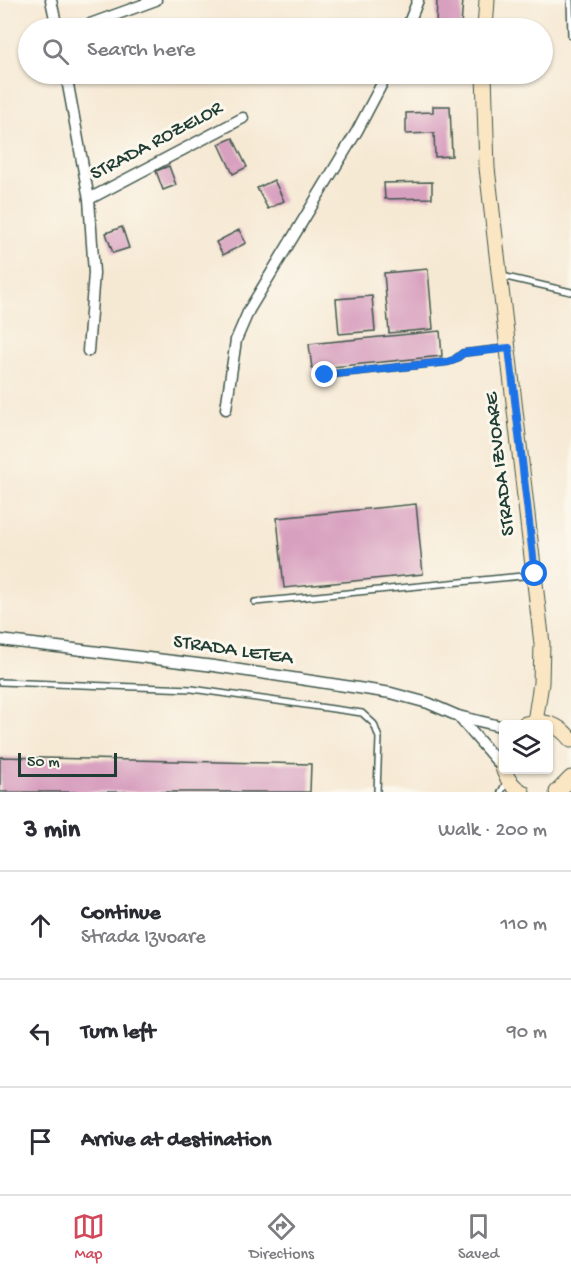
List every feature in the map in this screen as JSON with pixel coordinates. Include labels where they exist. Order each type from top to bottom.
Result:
[{"type":"main road","points":[[486,18],[487,0]]},
{"type":"main road","name":"STRADA IZVOARE","points":[[484,84],[487,168],[542,644],[541,683],[531,720]]},
{"type":"main road","name":"STRADA IZVOARE","points":[[541,683],[554,725]]},
{"type":"main road","points":[[554,725],[563,730],[571,739]]},
{"type":"street","points":[[51,0],[55,18]]},
{"type":"street","points":[[106,18],[156,0]]},
{"type":"street","points":[[411,18],[418,0]]},
{"type":"street","name":"STRADA ROZELOR","points":[[68,84],[89,199],[94,273],[88,351]]},
{"type":"street","points":[[226,409],[236,340],[249,310],[357,131],[382,84]]},
{"type":"street","name":"STRADA ROZELOR","points":[[89,199],[243,118]]},
{"type":"street","name":"STRADA LETEA","points":[[0,640],[214,666],[391,693],[428,702],[458,716]]},
{"type":"street","points":[[458,716],[499,726]]},
{"type":"street","points":[[458,716],[511,786]]},
{"type":"lane","points":[[570,0],[571,36]]},
{"type":"lane","points":[[500,276],[571,291]]},
{"type":"lane","points":[[325,375],[448,362],[463,353],[509,348]]},
{"type":"lane","points":[[255,602],[535,574]]},
{"type":"lane","points":[[0,682],[192,689],[362,713],[374,724],[379,738],[377,792]]},
{"type":"building","points":[[437,0],[463,0],[462,18],[436,18]]},
{"type":"building","points":[[433,106],[450,106],[452,156],[435,157],[434,133],[406,134],[406,113],[433,112]]},
{"type":"building","points":[[233,138],[247,167],[233,174],[219,144]]},
{"type":"building","points":[[169,166],[176,185],[163,190],[156,171]]},
{"type":"building","points":[[274,180],[284,201],[268,209],[257,188]]},
{"type":"building","points":[[432,182],[432,198],[385,199],[384,183]]},
{"type":"building","points":[[122,227],[129,248],[113,253],[106,233]]},
{"type":"building","points":[[239,230],[246,243],[223,255],[216,242]]},
{"type":"building","points":[[428,269],[433,329],[389,333],[384,273]]},
{"type":"building","points":[[372,296],[375,331],[339,334],[336,299]]},
{"type":"building","points":[[440,331],[442,356],[312,369],[309,344]]},
{"type":"building","points":[[416,504],[423,574],[284,588],[277,518]]},
{"type":"building","points":[[0,757],[311,764],[310,792],[0,792]]},
{"type":"route","points":[[325,375],[448,362],[470,351],[509,348],[535,574]]}]
